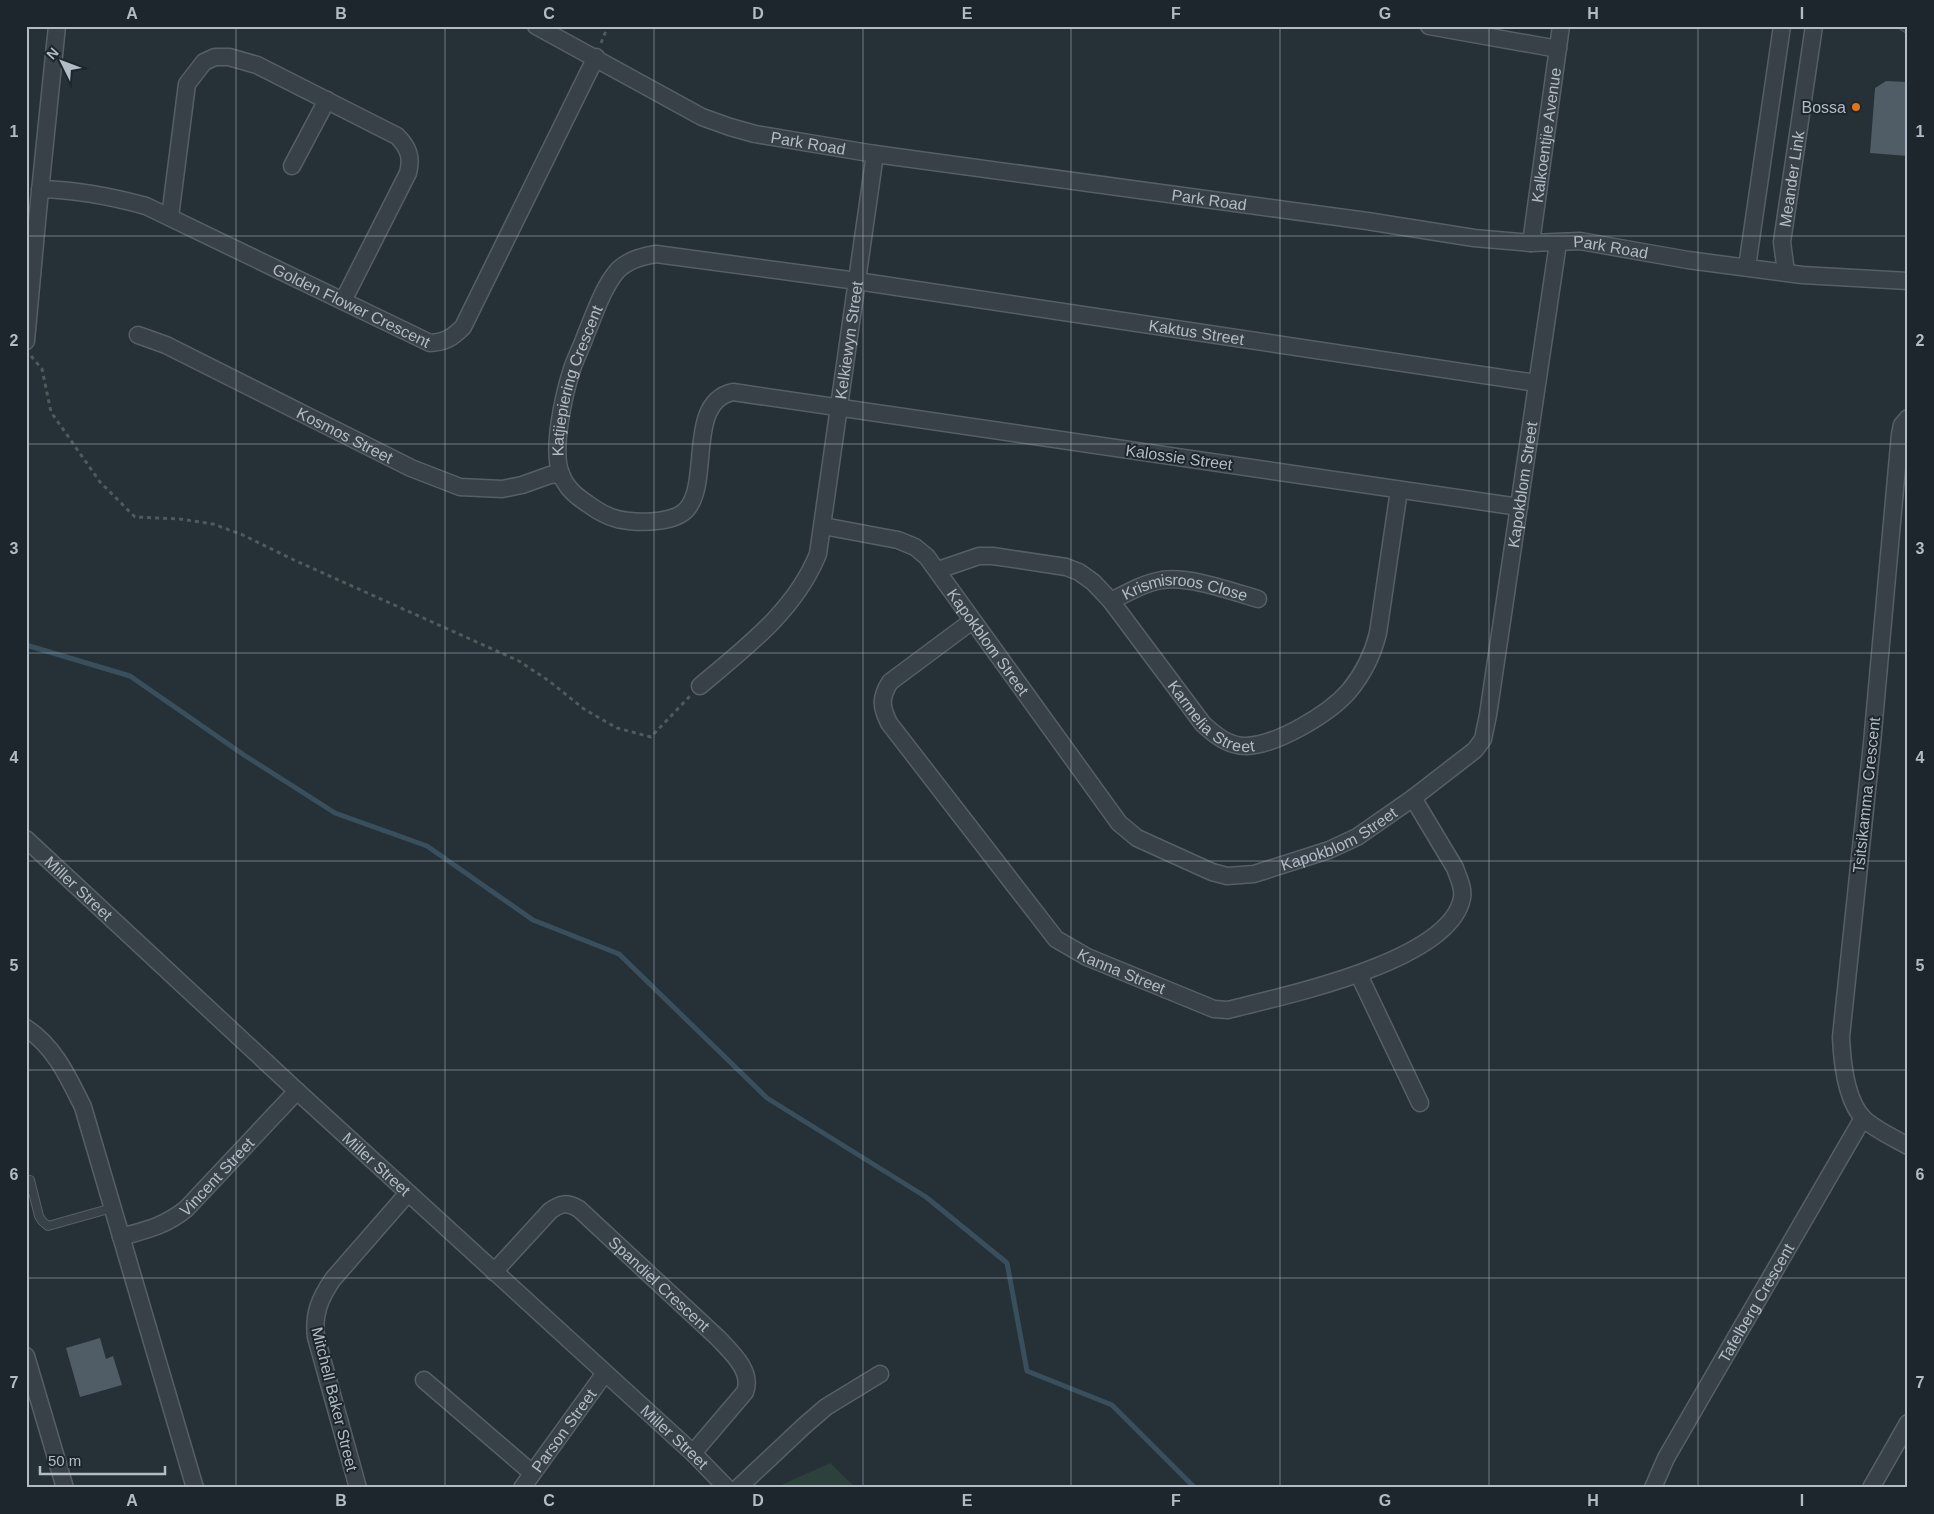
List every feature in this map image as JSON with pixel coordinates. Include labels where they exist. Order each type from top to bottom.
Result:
[{"type":"street","points":[[26,341],[57,26]]},
{"type":"street","name":"Park Road","points":[[536,26],[715,123],[755,134],[875,154],[1367,221],[1474,238],[1531,243],[1580,241],[1688,260],[1747,268],[1842,278],[1908,281]]},
{"type":"street","points":[[1429,26],[1558,49]]},
{"type":"street","name":"Kalkoentjie Avenue","points":[[1531,243],[1561,26]]},
{"type":"street","name":"Meander Link","points":[[1747,268],[1782,26]]},
{"type":"street","name":"Meander Link","points":[[1786,272],[1782,242],[1816,28]]},
{"type":"street","points":[[170,217],[187,84],[204,62],[215,57],[229,57],[257,65],[397,136],[408,150],[410,162],[408,173],[344,302]]},
{"type":"street","name":"Golden Flower Crescent","points":[[39,196],[75,190],[107,195],[146,206],[430,343],[443,342],[451,338],[463,327],[596,57]]},
{"type":"street","points":[[292,166],[327,100]]},
{"type":"street","name":"Kelkiewyn Street","points":[[700,686],[762,634],[800,590],[811,572],[818,554],[875,154]]},
{"type":"street","name":"Kapokblom Street","points":[[823,526],[898,540],[915,547],[938,570],[1119,823],[1137,838],[1212,872],[1227,876],[1254,874],[1329,850],[1357,837],[1413,798],[1474,750],[1483,739],[1558,243]]},
{"type":"street","name":"Katjiepiering Crescent","points":[[839,407],[733,392],[723,395],[714,403],[705,424],[692,500],[686,510],[678,516],[656,522],[628,521],[602,514],[568,489],[561,474],[557,448],[562,410],[572,369],[605,290],[619,268],[643,256],[656,254],[857,281]]},
{"type":"street","name":"Kaktus Street","points":[[857,281],[1536,383]]},
{"type":"street","name":"Kosmos Street","points":[[138,335],[166,345],[411,468],[460,487],[502,489],[522,485],[550,475],[561,474]]},
{"type":"street","name":"Kalossie Street","points":[[839,407],[1519,508]]},
{"type":"street","name":"Tsitsikamma Crescent","points":[[1908,418],[1902,425],[1900,434],[1872,743],[1841,1037],[1842,1057],[1849,1092],[1863,1118],[1908,1146]]},
{"type":"street","name":"Karmelia Street","points":[[938,570],[979,556],[993,556],[1066,567],[1079,572],[1093,582],[1111,601],[1203,724],[1217,736],[1230,743],[1246,746],[1279,738],[1307,723],[1332,706],[1348,692],[1366,666],[1378,633],[1399,490]]},
{"type":"street","name":"Krismisroos Close","points":[[1111,601],[1141,586],[1163,580],[1188,581],[1258,599]]},
{"type":"street","name":"Kanna Street","points":[[972,620],[890,682],[884,692],[882,702],[883,712],[889,723],[1056,939],[1087,957],[1214,1009],[1228,1010],[1359,975],[1430,940],[1452,918],[1462,899],[1455,868],[1413,798]]},
{"type":"street","name":"Miller Street","points":[[26,839],[297,1091],[694,1453],[728,1488]]},
{"type":"street","points":[[1359,975],[1420,1103]]},
{"type":"street","points":[[26,1028],[36,1034],[51,1049],[68,1076],[83,1107],[195,1488]]},
{"type":"street","name":"Vincent Street","points":[[121,1237],[160,1226],[174,1219],[186,1209],[297,1091]]},
{"type":"street","name":"Tafelberg Crescent","points":[[1653,1488],[1666,1458],[1863,1118]]},
{"type":"street","name":"Mitchell Baker Street","points":[[358,1488],[316,1337],[314,1323],[321,1300],[333,1279],[408,1193]]},
{"type":"street","name":"Spandiel Crescent","points":[[494,1272],[550,1211],[558,1205],[569,1203],[579,1208],[718,1338],[743,1368],[746,1381],[745,1392],[694,1453]]},
{"type":"street","points":[[26,1356],[65,1488]]},
{"type":"street","name":"Parson Street","points":[[522,1488],[605,1373]]},
{"type":"street","points":[[738,1488],[826,1407],[880,1374]]},
{"type":"street","points":[[424,1380],[532,1473]]},
{"type":"street","points":[[1871,1488],[1908,1423]]},
{"type":"lane","points":[[1903,26],[1908,29]]},
{"type":"lane","points":[[30,1180],[39,1216],[48,1226],[112,1208]]},
{"type":"path","points":[[26,349],[42,369],[51,412],[100,482],[135,517],[180,519],[213,524],[243,535],[294,560],[519,661],[549,681],[584,709],[616,728],[651,737],[700,686]]},
{"type":"green space","points":[[830,1463],[856,1488],[778,1488],[779,1486]]},
{"type":"building","points":[[1886,81],[1908,82],[1908,156],[1870,153],[1875,88]]},
{"type":"building","points":[[100,1338],[106,1359],[113,1356],[122,1385],[80,1397],[66,1348]]},
{"type":"waterway","points":[[26,645],[130,676],[244,755],[335,813],[427,846],[533,920],[619,954],[767,1098],[926,1197],[1007,1263],[1027,1371],[1112,1405],[1195,1488]]},
{"type":"place","name":"Bossa","points":[[1856,107]]}]
